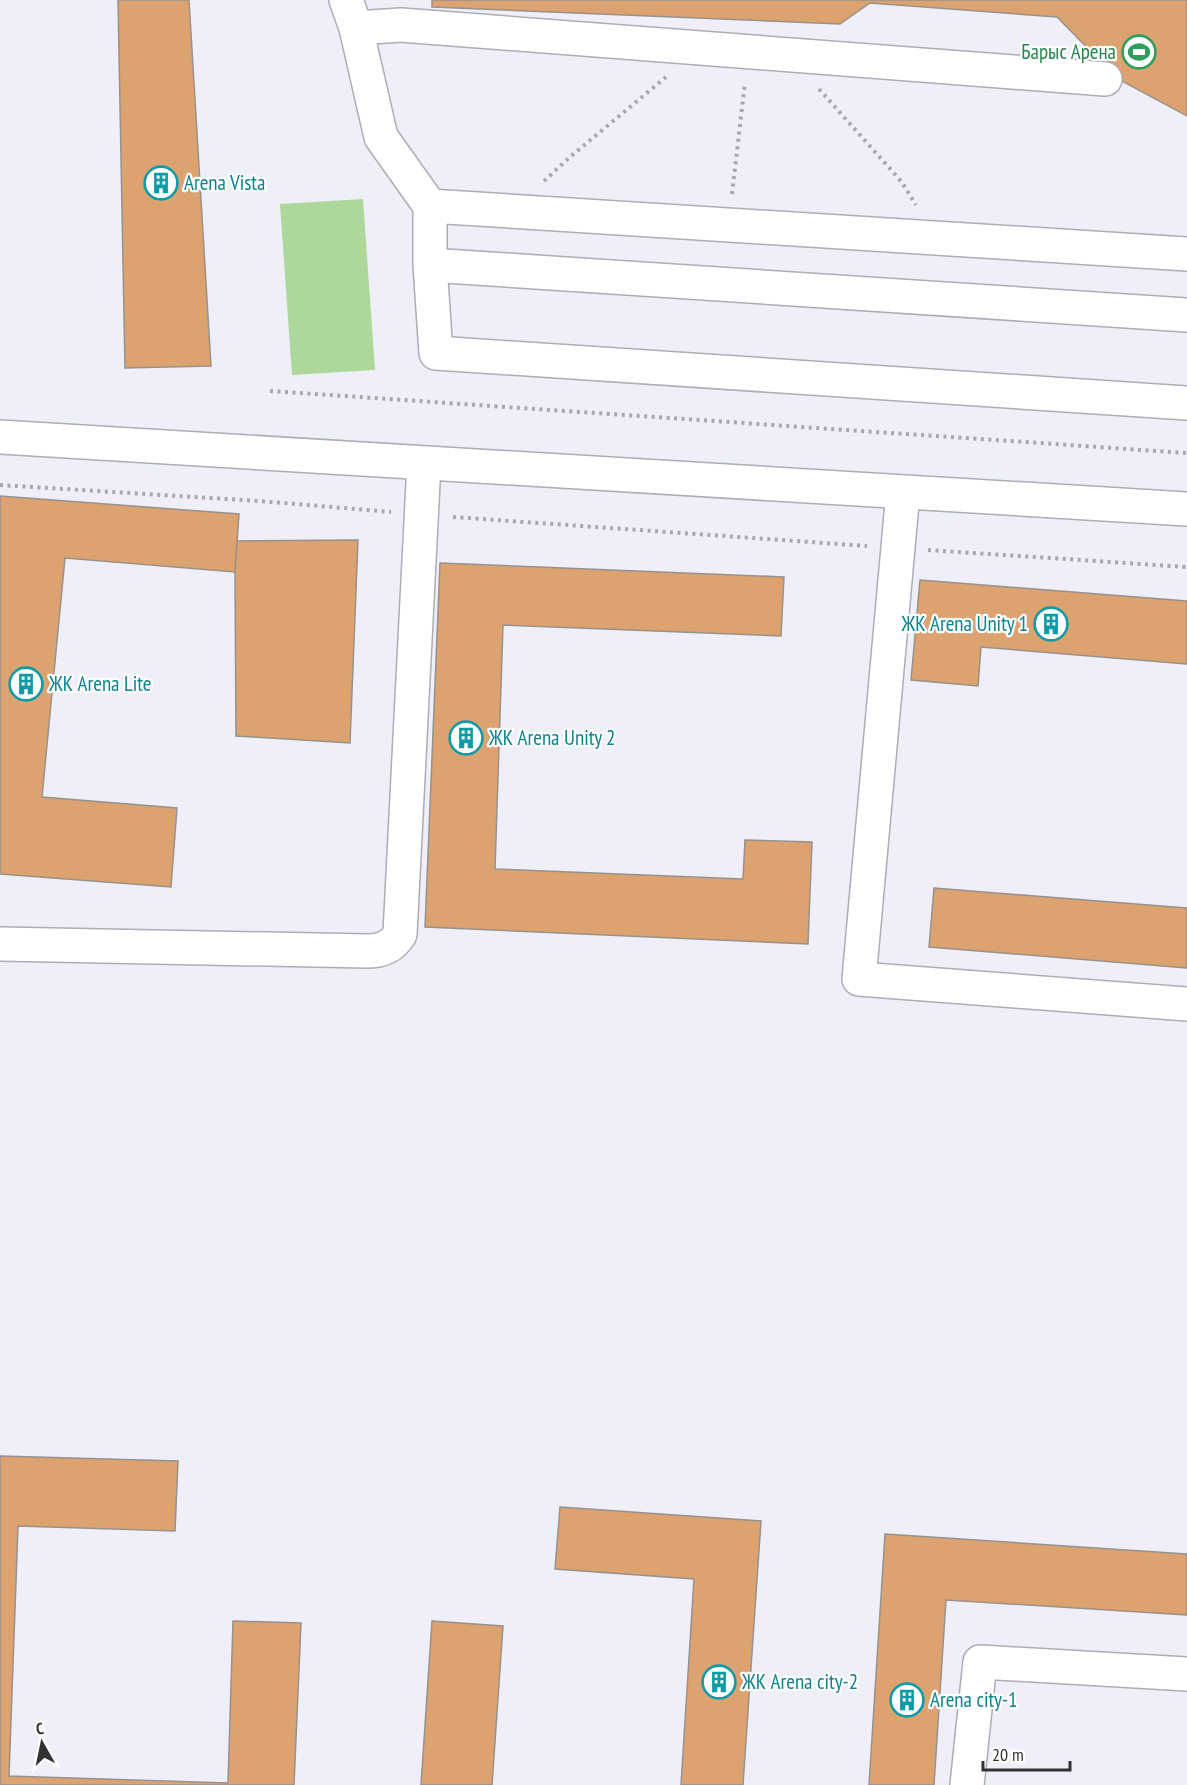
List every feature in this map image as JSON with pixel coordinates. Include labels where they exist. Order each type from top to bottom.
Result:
[{"type":"lane","points":[[1105,79],[400,25],[351,14],[381,136],[430,206],[430,265],[436,352],[1187,402]]},
{"type":"lane","points":[[430,206],[1187,254]]},
{"type":"lane","points":[[430,265],[1187,315]]},
{"type":"lane","points":[[0,437],[1187,509]]},
{"type":"lane","points":[[0,944],[378,951],[395,942],[400,934],[424,463]]},
{"type":"lane","points":[[903,492],[860,979],[1187,1004]]},
{"type":"lane","points":[[967,1785],[980,1662],[1187,1674]]},
{"type":"path","points":[[512,211],[570,157],[701,48]]},
{"type":"path","points":[[729,225],[748,52]]},
{"type":"path","points":[[789,55],[901,181],[937,238]]},
{"type":"path","points":[[270,391],[1187,453]]},
{"type":"path","points":[[0,485],[259,501],[421,515],[1187,567]]},
{"type":"green space","points":[[363,199],[375,370],[292,375],[280,204]]},
{"type":"building","name":"Arena Vista","points":[[118,0],[189,0],[211,366],[125,368]]},
{"type":"building","name":"Барыс Арена","points":[[432,0],[1187,0],[1187,116],[1118,79],[1057,17],[870,3],[840,24],[432,7]]},
{"type":"building","name":"ЖК Arena Lite","points":[[0,496],[239,514],[235,572],[65,558],[42,797],[177,808],[171,887],[0,874]]},
{"type":"building","points":[[358,540],[350,743],[236,736],[235,572],[237,541]]},
{"type":"building","name":"ЖК Arena Unity 2","points":[[440,563],[784,577],[781,636],[503,625],[495,869],[743,879],[745,840],[812,842],[808,944],[425,927]]},
{"type":"building","name":"ЖК Arena Unity 1","points":[[920,580],[1187,601],[1187,664],[981,647],[978,686],[911,680]]},
{"type":"building","points":[[934,888],[1187,908],[1187,968],[929,947]]},
{"type":"building","points":[[0,1456],[178,1461],[175,1531],[18,1526],[9,1776],[228,1783],[233,1621],[301,1623],[294,1785],[0,1785]]},
{"type":"building","name":"ЖК Arena city-2","points":[[560,1507],[761,1521],[743,1785],[681,1785],[694,1579],[555,1569]]},
{"type":"building","name":"Arena city-1","points":[[885,1534],[1187,1554],[1187,1615],[946,1600],[934,1785],[869,1785]]},
{"type":"building","points":[[432,1621],[503,1626],[492,1785],[421,1785]]},
{"type":"place","name":"Барыс Арена","points":[[1139,52]]},
{"type":"place","name":"Arena Vista","points":[[161,183]]},
{"type":"place","name":"ЖК Arena Unity 1","points":[[1051,624]]},
{"type":"place","name":"ЖК Arena Lite","points":[[26,684]]},
{"type":"place","name":"ЖК Arena Unity 2","points":[[466,738]]},
{"type":"place","name":"ЖК Arena city-2","points":[[719,1682]]},
{"type":"place","name":"Arena city-1","points":[[907,1700]]}]
